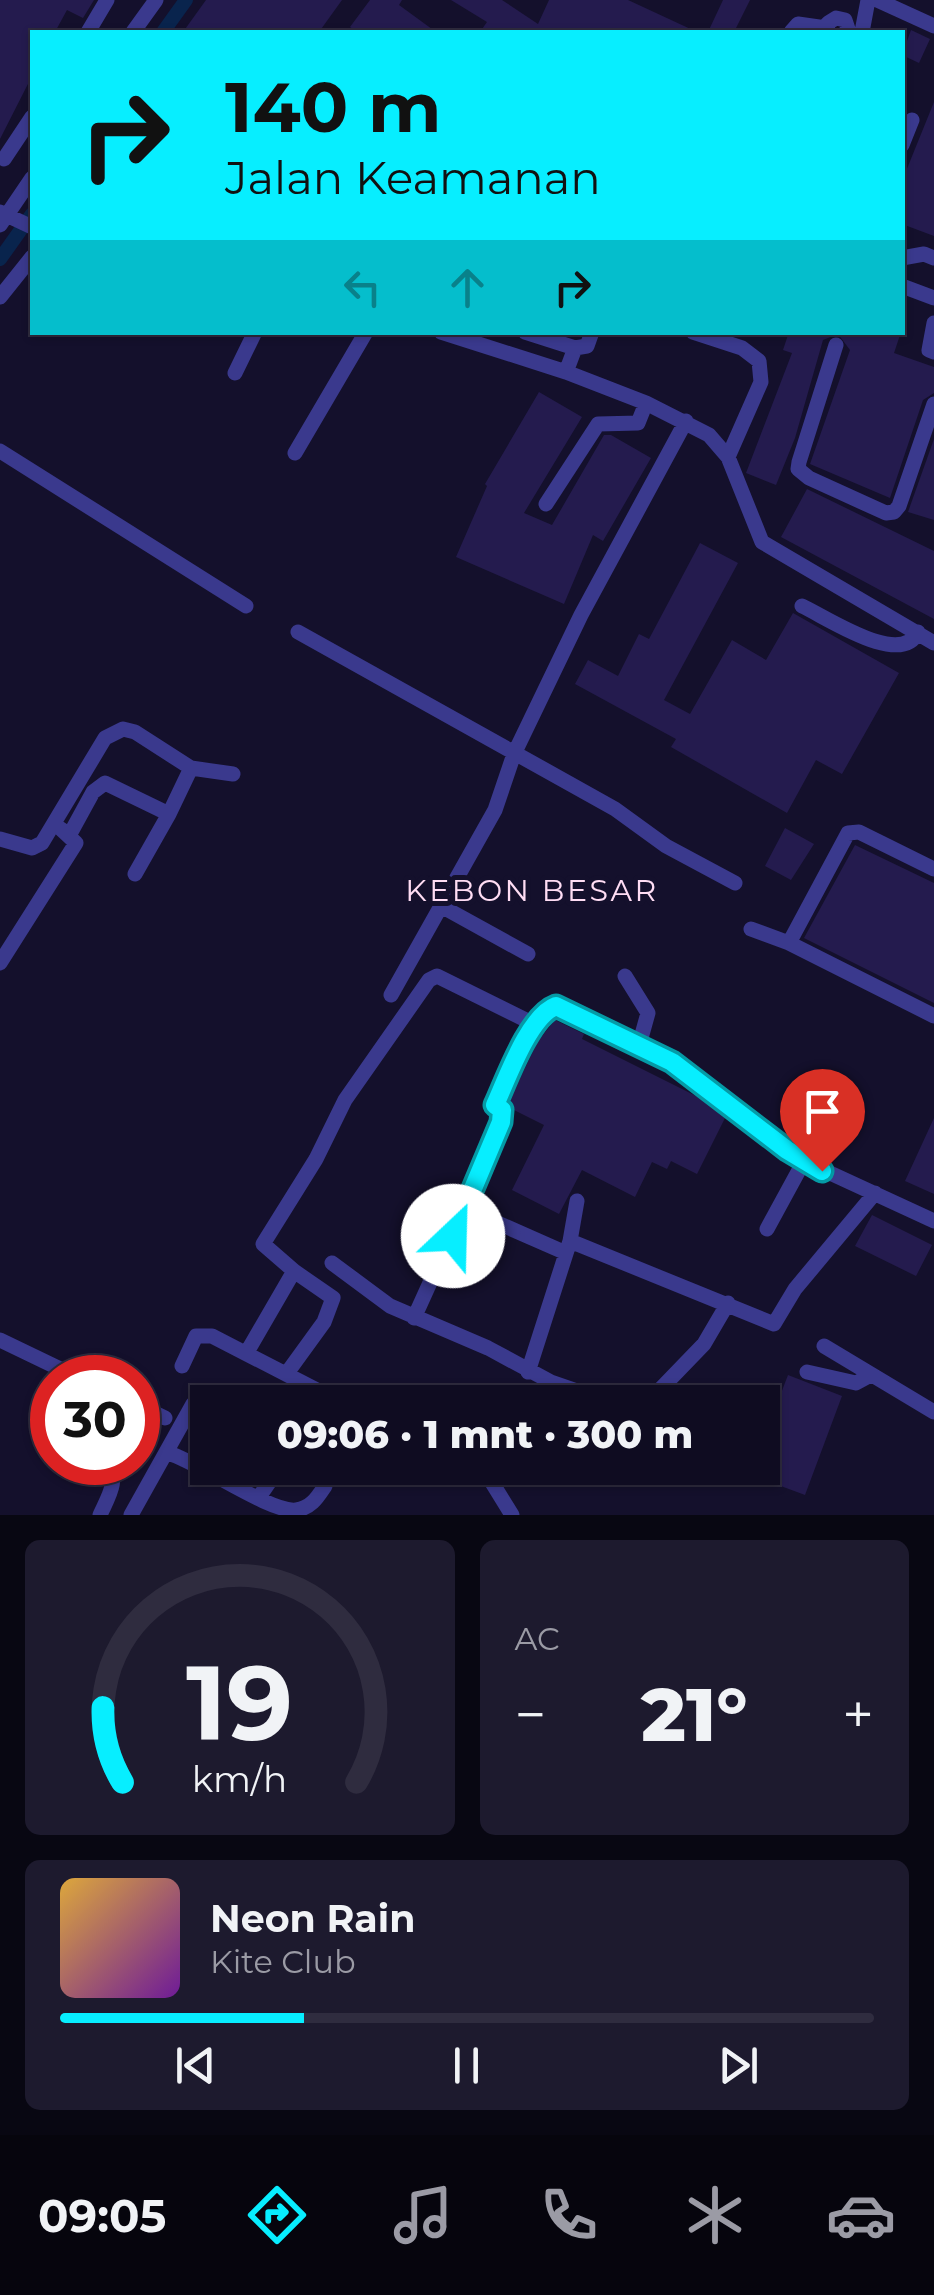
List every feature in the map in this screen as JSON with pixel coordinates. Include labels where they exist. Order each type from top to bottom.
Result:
[{"type":"street","points":[[89,30],[107,0]]},
{"type":"street","points":[[134,30],[156,0]]},
{"type":"street","points":[[862,30],[868,0]]},
{"type":"street","points":[[877,0],[934,26]]},
{"type":"street","points":[[793,30],[798,24],[827,30],[832,20],[841,18],[849,30]]},
{"type":"street","points":[[905,138],[912,120]]},
{"type":"street","points":[[4,159],[30,121]]},
{"type":"street","points":[[30,181],[5,218],[30,226]]},
{"type":"street","points":[[905,257],[924,254],[934,258]]},
{"type":"street","points":[[0,297],[30,260]]},
{"type":"street","points":[[905,287],[934,298]]},
{"type":"street","points":[[934,324],[928,340],[929,350],[934,352]]},
{"type":"street","points":[[234,373],[253,335]]},
{"type":"street","points":[[295,453],[364,335]]},
{"type":"street","points":[[450,335],[566,372],[646,403],[709,435],[728,456],[762,542],[934,643]]},
{"type":"street","points":[[534,335],[575,348],[587,346],[591,335]]},
{"type":"street","points":[[702,335],[742,348],[759,361],[761,382],[728,456]]},
{"type":"street","points":[[836,345],[799,462],[798,469],[809,478],[886,513],[894,512],[934,404]]},
{"type":"street","points":[[566,372],[575,348]]},
{"type":"street","points":[[546,504],[598,424],[638,423],[646,403]]},
{"type":"street","points":[[391,995],[494,810],[514,754],[581,615],[686,421]]},
{"type":"street","points":[[0,451],[246,606]]},
{"type":"street","points":[[802,606],[881,645],[904,646],[918,632]]},
{"type":"street","points":[[298,632],[616,809],[666,846],[736,883]]},
{"type":"street","points":[[0,839],[32,848],[42,844],[105,738],[123,729],[135,732],[191,768],[233,774]]},
{"type":"street","points":[[136,874],[191,768]]},
{"type":"street","points":[[70,834],[93,792],[105,783],[169,814]]},
{"type":"street","points":[[0,964],[76,843],[70,834],[53,825]]},
{"type":"street","points":[[789,943],[848,833],[859,832],[934,869]]},
{"type":"street","points":[[441,906],[528,954]]},
{"type":"street","points":[[751,929],[789,943],[934,1016]]},
{"type":"street","points":[[287,1373],[324,1322],[332,1298],[263,1244],[316,1159],[345,1100],[430,980],[437,976],[536,1025]]},
{"type":"street","points":[[624,976],[648,1014],[638,1049]]},
{"type":"street","points":[[414,1318],[466,1209],[501,1122],[502,1110],[495,1105],[536,1025],[548,1009],[556,1006],[638,1049],[672,1062],[804,1161],[934,1220]]},
{"type":"street","points":[[767,1229],[804,1161]]},
{"type":"street","points":[[466,1209],[728,1303],[774,1324],[795,1289],[875,1192]]},
{"type":"street","points":[[528,1372],[540,1346],[577,1201]]},
{"type":"street","points":[[332,1262],[390,1306],[488,1348],[560,1385]]},
{"type":"street","points":[[247,1352],[294,1271]]},
{"type":"street","points":[[664,1385],[704,1344],[728,1303]]},
{"type":"street","points":[[182,1366],[196,1336],[212,1336],[309,1385]]},
{"type":"street","points":[[0,1340],[31,1355]]},
{"type":"street","points":[[824,1346],[934,1412]]},
{"type":"street","points":[[807,1372],[856,1383],[870,1376]]},
{"type":"street","points":[[131,1515],[190,1410]]},
{"type":"street","points":[[160,1416],[165,1418]]},
{"type":"street","points":[[168,1453],[267,1506],[294,1510],[313,1504],[325,1485]]},
{"type":"street","points":[[100,1515],[112,1485]]},
{"type":"street","points":[[497,1485],[512,1515]]},
{"type":"building","points":[[0,0],[94,0],[83,18],[67,10],[56,30],[30,30],[30,80],[0,139]]},
{"type":"building","points":[[206,0],[342,0],[320,30],[184,30]]},
{"type":"building","points":[[370,0],[402,0],[399,5],[433,30],[354,30],[350,27]]},
{"type":"building","points":[[451,0],[502,0],[538,24],[549,0],[628,0],[693,30],[481,30],[487,22]]},
{"type":"building","points":[[723,0],[750,0],[735,30],[709,30]]},
{"type":"building","points":[[911,30],[930,39],[919,63],[905,56]]},
{"type":"building","points":[[934,102],[934,236],[905,225],[905,174]]},
{"type":"building","points":[[788,335],[836,335],[823,340],[795,438],[776,485],[746,473],[792,353],[783,350]]},
{"type":"building","points":[[839,335],[900,335],[894,353],[934,367],[934,393],[923,400],[890,498],[810,464],[850,350]]},
{"type":"building","points":[[539,392],[582,417],[524,513],[552,525],[604,435],[611,435],[651,458],[603,541],[593,535],[564,604],[456,557],[485,484]]},
{"type":"building","points":[[934,439],[934,520],[908,512]]},
{"type":"building","points":[[807,489],[934,551],[934,619],[781,537]]},
{"type":"building","points":[[700,543],[738,563],[664,700],[690,714],[732,640],[766,660],[793,613],[899,673],[842,774],[816,760],[787,813],[671,747],[676,739],[575,684],[588,660],[618,676],[639,634],[649,639]]},
{"type":"building","points":[[785,828],[814,844],[791,880],[765,866]]},
{"type":"building","points":[[855,845],[934,883],[934,1003],[804,938]]},
{"type":"building","points":[[555,1020],[584,1034],[582,1039],[702,1099],[726,1116],[697,1174],[671,1161],[667,1169],[652,1162],[635,1197],[582,1170],[559,1214],[512,1190],[544,1125],[512,1109],[508,1103],[538,1041]]},
{"type":"building","points":[[934,1118],[934,1194],[905,1181]]},
{"type":"building","points":[[872,1215],[932,1245],[916,1276],[855,1246]]},
{"type":"building","points":[[788,1375],[842,1396],[805,1495],[778,1485],[780,1396]]},
{"type":"waterway","points":[[164,30],[186,0]]},
{"type":"waterway","points":[[0,259],[30,217]]},
{"type":"district","name":"KEBON BESAR","points":[[532,890]]},
{"type":"route","points":[[453,1236],[496,1139],[502,1110],[495,1105],[524,1042],[548,1009],[556,1006],[638,1049],[672,1062],[787,1150],[822,1171]]}]
